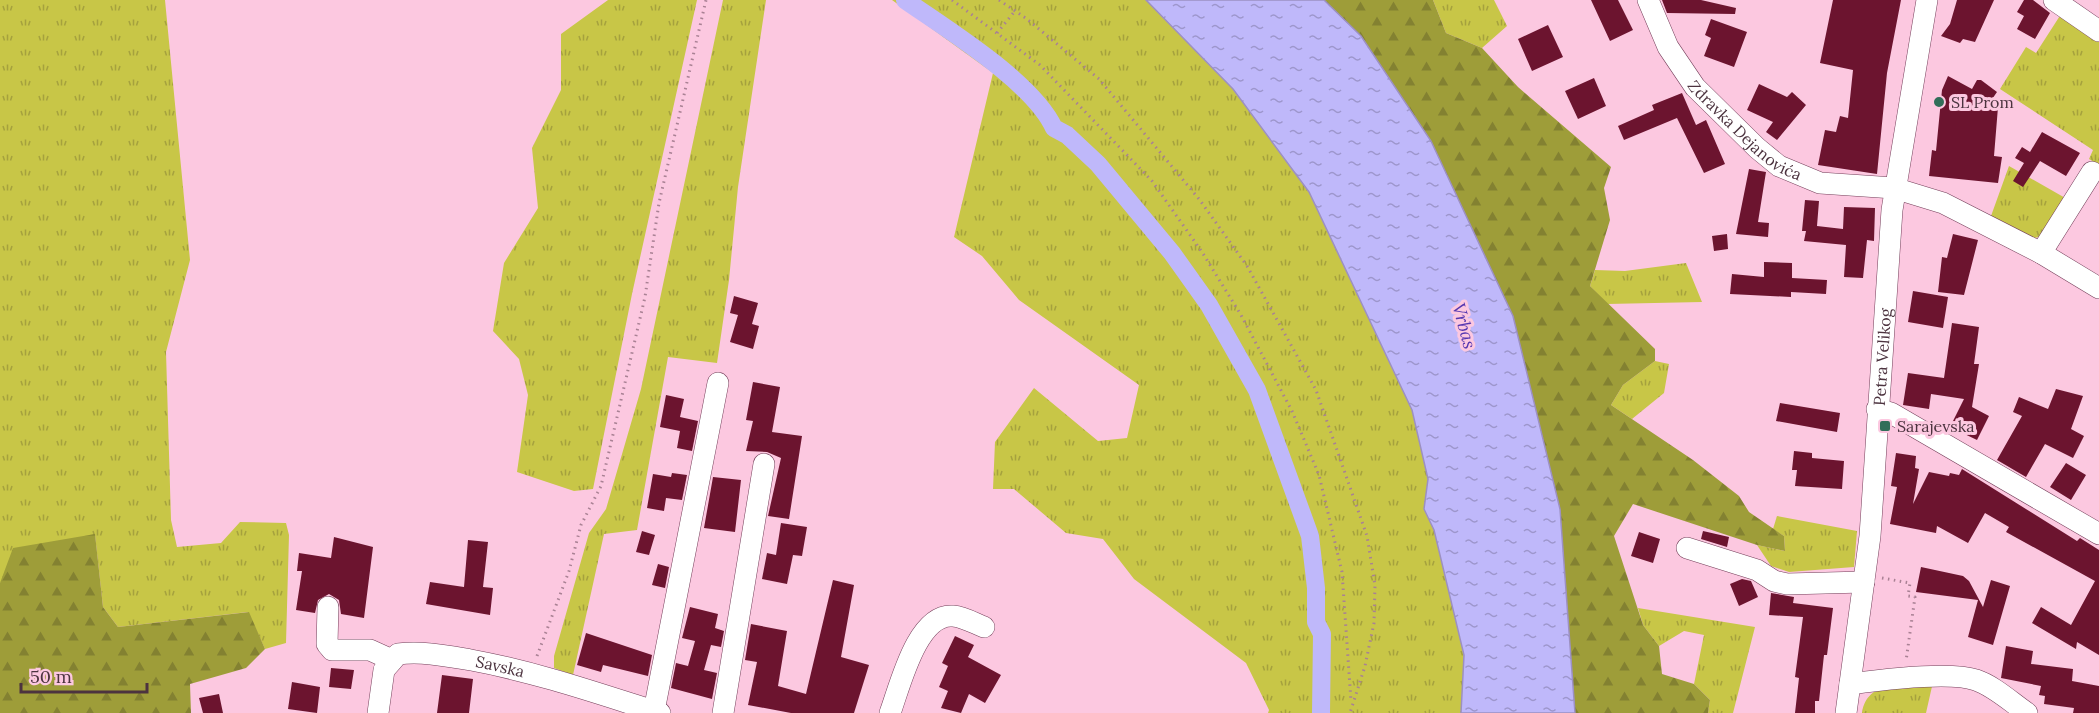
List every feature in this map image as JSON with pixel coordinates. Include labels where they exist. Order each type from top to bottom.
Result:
[{"type":"street","name":"Zdravka Dejanovića","points":[[1648,0],[1668,47],[1695,87],[1757,148],[1779,166],[1820,183],[1894,189],[1943,203],[2041,253],[2099,288]]},
{"type":"street","name":"Petra Velikog","points":[[1846,713],[1870,580],[1877,409],[1894,189],[1927,0]]},
{"type":"street","points":[[2054,0],[2099,32]]},
{"type":"street","points":[[2041,253],[2092,172]]},
{"type":"street","points":[[657,712],[718,383]]},
{"type":"street","points":[[1877,409],[1892,413],[2099,534]]},
{"type":"street","points":[[723,713],[764,464]]},
{"type":"street","points":[[1687,548],[1757,570],[1774,581],[1787,584],[1870,580]]},
{"type":"street","points":[[328,607],[327,644],[332,650],[370,650],[392,660],[382,676],[378,713]]},
{"type":"street","points":[[890,713],[918,641],[932,621],[951,615],[984,627]]},
{"type":"street","name":"Savska","points":[[392,660],[398,654],[440,654],[532,672],[657,712]]},
{"type":"street","points":[[1850,684],[1948,675],[1987,685],[2027,713]]},
{"type":"path","points":[[532,672],[569,571],[581,525],[601,486],[645,297],[658,203],[706,0]]},
{"type":"path","points":[[952,0],[1040,65],[1152,181],[1202,252],[1241,315],[1292,411],[1318,476],[1342,572],[1350,713]]},
{"type":"path","points":[[999,0],[1099,79],[1199,199],[1246,266],[1316,390],[1367,536],[1375,585],[1371,633],[1365,666],[1351,702]]},
{"type":"path","points":[[997,33],[1015,11]]},
{"type":"path","points":[[1870,580],[1910,583],[1908,596],[1915,597],[1903,680]]},
{"type":"green space","points":[[0,0],[165,0],[190,260],[166,352],[171,520],[177,547],[221,543],[240,522],[286,523],[289,535],[286,643],[265,649],[248,612],[118,627],[103,607],[95,535],[0,583]]},
{"type":"green space","points":[[608,0],[697,0],[632,294],[593,489],[574,491],[517,472],[528,395],[519,359],[493,331],[504,263],[538,208],[532,148],[561,90],[561,34]]},
{"type":"green space","points":[[723,0],[766,0],[738,187],[729,280],[717,363],[668,357],[637,530],[604,534],[573,675],[554,668],[554,656],[589,533],[606,509],[641,389]]},
{"type":"green space","points":[[892,0],[1146,0],[1233,89],[1309,192],[1412,410],[1428,479],[1424,509],[1434,530],[1464,655],[1461,713],[1268,713],[1269,710],[1246,663],[1134,579],[1103,539],[1066,533],[1014,489],[993,489],[995,442],[1034,388],[1098,441],[1127,438],[1139,385],[1019,300],[982,256],[954,237],[993,73]]},
{"type":"green space","points":[[1324,0],[1433,0],[1446,33],[1482,48],[1518,87],[1611,167],[1604,188],[1610,220],[1590,286],[1655,349],[1655,361],[1623,385],[1611,405],[1693,460],[1739,496],[1749,512],[1784,536],[1785,551],[1757,545],[1633,504],[1614,536],[1643,625],[1659,646],[1662,674],[1694,684],[1710,700],[1708,713],[1575,713],[1560,509]]},
{"type":"green space","points":[[1433,0],[1494,0],[1507,26],[1482,48],[1446,33]]},
{"type":"green space","points":[[2063,11],[2099,37],[2099,165],[2089,159],[2093,150],[2000,89],[2026,47],[2036,53]]},
{"type":"green space","points":[[2009,166],[2067,199],[2042,236],[2031,239],[1991,216]]},
{"type":"green space","points":[[1686,263],[1702,302],[1607,304],[1590,286],[1595,270],[1625,271]]},
{"type":"green space","points":[[1655,361],[1669,364],[1664,393],[1632,419],[1611,405],[1623,385]]},
{"type":"green space","points":[[1777,516],[1857,531],[1854,567],[1789,572],[1771,566],[1757,545],[1785,551],[1784,536],[1773,529]]},
{"type":"green space","points":[[95,534],[103,607],[118,627],[249,612],[265,649],[246,668],[190,684],[191,713],[0,713],[0,583],[13,548]]},
{"type":"green space","points":[[1638,608],[1755,627],[1733,713],[1708,713],[1710,700],[1694,684],[1704,635],[1684,631],[1659,646],[1643,625]]},
{"type":"green space","points":[[1933,682],[1926,713],[1862,713],[1865,702],[1879,689],[1900,684]]},
{"type":"water","name":"Vrbas","points":[[1146,0],[1324,0],[1361,36],[1431,141],[1513,316],[1560,509],[1575,713],[1461,713],[1464,655],[1434,530],[1424,509],[1428,479],[1412,410],[1309,192],[1233,89]]},
{"type":"building","points":[[1591,0],[1618,0],[1633,30],[1610,41]]},
{"type":"building","points":[[1662,0],[1701,0],[1736,8],[1735,14],[1667,13]]},
{"type":"building","points":[[1833,0],[1901,0],[1887,73],[1877,174],[1818,165],[1825,130],[1836,132],[1840,116],[1848,118],[1853,70],[1820,63]]},
{"type":"building","points":[[1957,0],[1994,0],[1975,42],[1963,39],[1960,43],[1941,36],[1950,24]]},
{"type":"building","points":[[2024,0],[2033,0],[2050,13],[2035,39],[2017,29],[2024,16],[2017,12]]},
{"type":"building","points":[[1711,19],[1747,32],[1734,67],[1704,56],[1711,38],[1705,35]]},
{"type":"building","points":[[1548,25],[1563,57],[1532,71],[1518,39]]},
{"type":"building","points":[[1948,76],[1972,89],[1977,80],[1981,80],[1997,92],[1988,105],[1998,107],[1994,156],[2002,157],[1998,183],[1929,176],[1932,150],[1936,151],[1942,90]]},
{"type":"building","points":[[1594,78],[1606,106],[1578,119],[1565,91]]},
{"type":"building","points":[[1759,84],[1787,97],[1792,92],[1806,105],[1777,140],[1766,132],[1773,122],[1747,110]]},
{"type":"building","points":[[1682,93],[1696,125],[1706,120],[1725,164],[1704,173],[1677,118],[1624,140],[1618,126],[1654,110],[1652,105]]},
{"type":"building","points":[[2042,132],[2080,153],[2066,176],[2040,161],[2023,187],[2013,181],[2024,163],[2015,158],[2022,147],[2030,152]]},
{"type":"building","points":[[1749,169],[1766,172],[1758,222],[1769,223],[1768,237],[1736,234]]},
{"type":"building","points":[[1805,200],[1819,201],[1817,226],[1843,229],[1844,207],[1875,208],[1874,241],[1867,240],[1863,278],[1844,277],[1846,245],[1804,241],[1806,231],[1802,231]]},
{"type":"building","points":[[1727,234],[1728,249],[1714,251],[1712,236]]},
{"type":"building","points":[[1953,234],[1978,240],[1964,295],[1938,292],[1942,257],[1947,258]]},
{"type":"building","points":[[1764,262],[1792,263],[1792,278],[1827,280],[1826,294],[1791,292],[1791,297],[1730,294],[1732,274],[1764,277]]},
{"type":"building","points":[[1913,291],[1948,297],[1943,328],[1908,322]]},
{"type":"building","points":[[734,296],[758,303],[752,324],[759,326],[753,349],[730,342],[738,315],[730,313]]},
{"type":"building","points":[[1952,323],[1979,327],[1974,364],[1979,364],[1972,407],[1989,416],[1977,440],[1950,427],[1964,399],[1931,394],[1929,409],[1903,405],[1908,373],[1944,378]]},
{"type":"building","points":[[753,382],[780,387],[772,432],[802,436],[789,519],[768,516],[781,458],[767,452],[746,451],[753,421],[746,420]]},
{"type":"building","points":[[2056,389],[2083,396],[2071,429],[2084,436],[2073,458],[2045,444],[2026,477],[1997,460],[2022,416],[2013,412],[2019,397],[2048,409]]},
{"type":"building","points":[[666,395],[684,399],[680,417],[698,421],[692,451],[677,448],[680,431],[660,427]]},
{"type":"building","points":[[1780,403],[1840,413],[1837,432],[1776,421]]},
{"type":"building","points":[[1794,451],[1812,453],[1812,458],[1844,461],[1842,489],[1795,486],[1797,470],[1792,470]]},
{"type":"building","points":[[1896,453],[1916,456],[1915,468],[1919,469],[1913,504],[1929,472],[1949,476],[1950,473],[1959,475],[1962,469],[2077,541],[2080,538],[2099,550],[2099,655],[2077,642],[2076,649],[2032,623],[2041,607],[2071,625],[2095,581],[2006,532],[2009,527],[1985,513],[1968,543],[1937,526],[1936,533],[1890,524],[1897,487],[1891,486]]},
{"type":"building","points":[[2066,463],[2086,475],[2071,500],[2050,487]]},
{"type":"building","points":[[672,473],[687,475],[682,500],[666,498],[664,511],[647,508],[653,474],[671,477]]},
{"type":"building","points":[[713,477],[741,480],[735,532],[704,528]]},
{"type":"building","points":[[781,523],[807,527],[802,556],[793,555],[787,584],[762,579],[767,553],[776,555]]},
{"type":"building","points":[[642,531],[655,535],[649,555],[636,552]]},
{"type":"building","points":[[1703,531],[1729,537],[1727,547],[1701,539]]},
{"type":"building","points":[[1639,532],[1660,539],[1653,563],[1631,556]]},
{"type":"building","points":[[334,537],[373,547],[364,618],[341,614],[339,600],[329,594],[318,600],[315,613],[296,610],[302,571],[297,571],[299,553],[331,558]]},
{"type":"building","points":[[468,540],[488,542],[483,587],[493,588],[490,615],[426,604],[430,582],[464,587]]},
{"type":"building","points":[[658,564],[669,567],[665,588],[652,585]]},
{"type":"building","points":[[1921,567],[1963,576],[1969,581],[1983,607],[1991,580],[2010,586],[1993,645],[1968,637],[1978,600],[1916,592]]},
{"type":"building","points":[[1742,579],[1751,581],[1758,597],[1739,606],[1730,584]]},
{"type":"building","points":[[833,580],[854,585],[841,657],[869,665],[854,713],[791,713],[748,705],[757,662],[745,660],[751,624],[787,631],[778,686],[806,694]]},
{"type":"building","points":[[1771,593],[1794,597],[1793,603],[1833,608],[1827,655],[1824,655],[1819,701],[1815,701],[1815,713],[1795,713],[1799,678],[1795,677],[1803,617],[1769,615]]},
{"type":"building","points":[[690,607],[718,614],[715,628],[724,631],[721,647],[711,645],[704,670],[717,673],[712,699],[671,688],[676,663],[688,666],[695,641],[682,638]]},
{"type":"building","points":[[586,633],[652,655],[648,676],[603,665],[601,672],[577,665]]},
{"type":"building","points":[[955,636],[974,645],[968,657],[1001,675],[985,703],[969,694],[961,713],[941,708],[948,691],[939,687],[948,666],[942,663]]},
{"type":"building","points":[[2006,646],[2033,651],[2031,664],[2073,669],[2072,681],[2099,686],[2099,713],[2073,713],[2074,708],[2044,704],[2045,696],[2039,695],[2041,686],[2001,678]]},
{"type":"building","points":[[331,668],[354,670],[351,689],[329,687]]},
{"type":"building","points":[[442,675],[473,679],[469,713],[437,713]]},
{"type":"building","points":[[292,682],[320,687],[317,713],[288,709]]},
{"type":"building","points":[[219,694],[223,713],[203,713],[199,698]]},
{"type":"waterway","points":[[905,0],[988,58],[1028,93],[1054,128],[1067,135],[1098,164],[1172,253],[1209,305],[1257,390],[1310,536],[1316,588],[1316,622],[1322,634],[1321,713]]},
{"type":"place","name":"SL Prom","points":[[1939,102]]},
{"type":"place","name":"Sarajevska","points":[[1885,426]]}]
